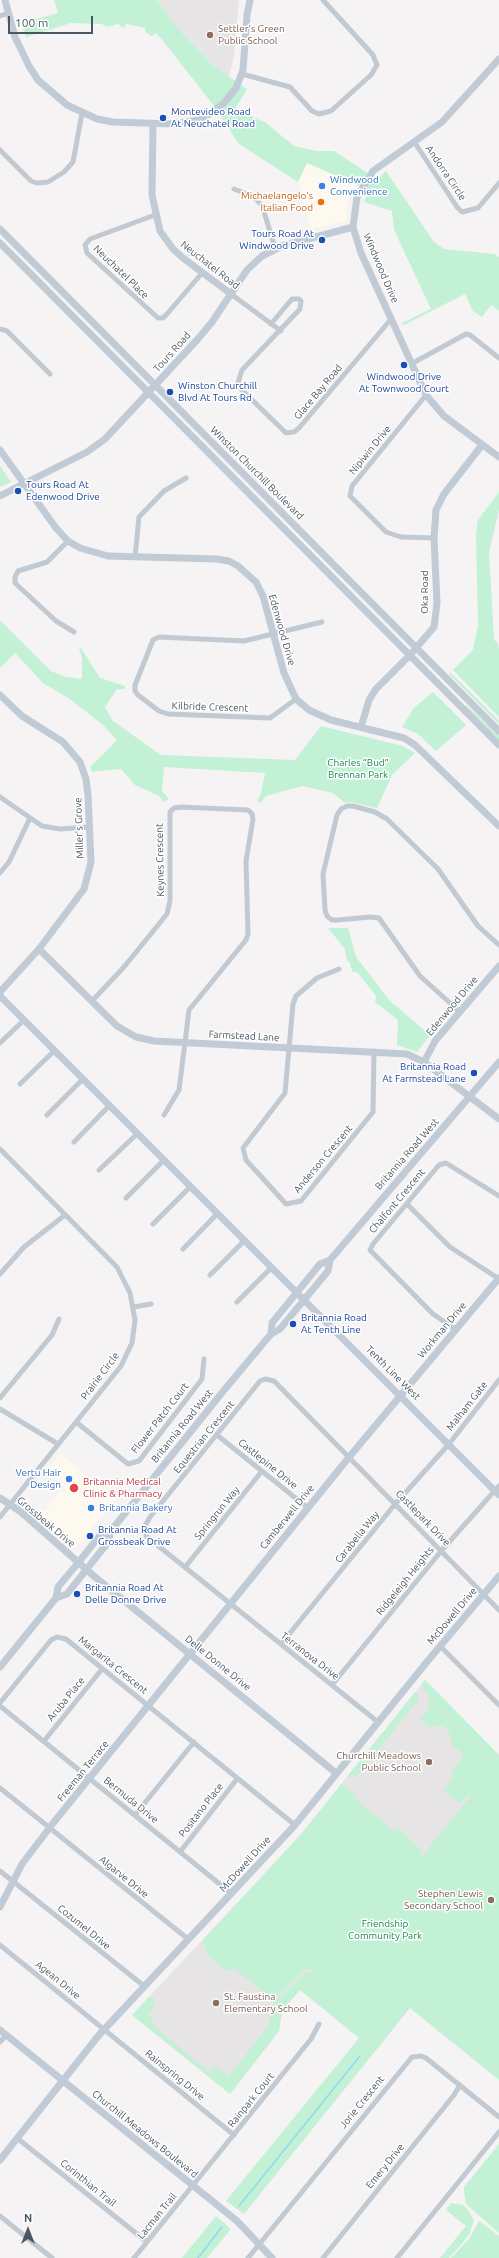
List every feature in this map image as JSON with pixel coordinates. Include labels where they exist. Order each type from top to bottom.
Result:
[{"type":"street","points":[[5,0],[21,50],[38,80],[67,105],[82,113],[113,122],[153,124],[185,123],[208,115],[224,103],[236,88],[242,74],[247,15],[250,0]]},
{"type":"street","points":[[242,74],[249,78],[290,88],[312,111],[318,114],[330,111],[371,75],[376,65],[373,55],[323,0]]},
{"type":"street","points":[[0,16],[9,13]]},
{"type":"street","name":"Windwood Drive","points":[[499,59],[453,112],[415,143],[384,162],[366,181],[356,204],[354,227],[358,245],[426,395],[444,416],[499,457]]},
{"type":"street","points":[[0,150],[31,180],[37,183],[48,182],[64,172],[72,162],[82,113]]},
{"type":"street","name":"Neuchatel Road","points":[[153,124],[152,196],[155,215],[160,231],[173,249],[202,273],[281,331]]},
{"type":"street","name":"Andorra Circle","points":[[415,143],[457,207],[462,212],[478,208],[499,183]]},
{"type":"street","points":[[234,189],[252,196],[262,205],[275,248]]},
{"type":"street","name":"Neuchatel Place","points":[[155,215],[90,239],[85,245],[85,249],[153,316],[158,318],[163,318],[167,314],[202,273]]},
{"type":"street","name":"Tours Road","points":[[0,496],[99,444],[212,322],[253,263],[275,248],[354,227]]},
{"type":"street","name":"Winston Churchill Boulevard","points":[[0,229],[499,731]]},
{"type":"street","name":"Winston Churchill Boulevard","points":[[0,243],[499,744]]},
{"type":"street","name":"Glace Bay Road","points":[[271,324],[289,301],[299,299],[301,301],[300,309],[281,331],[242,370],[238,383],[242,390],[280,429],[286,432],[294,432],[392,318]]},
{"type":"street","points":[[0,329],[7,331],[50,374]]},
{"type":"street","points":[[411,364],[466,334],[470,335],[499,358]]},
{"type":"street","name":"Nipiwin Drive","points":[[426,395],[352,486],[350,496],[386,532],[401,537],[434,538]]},
{"type":"street","name":"Oka Road","points":[[361,727],[368,700],[376,689],[417,648],[434,627],[436,614],[434,538],[436,510],[444,494],[482,445]]},
{"type":"street","name":"Edenwood Drive","points":[[0,450],[68,541],[96,554],[216,559],[229,561],[238,566],[256,582],[262,596],[284,673],[296,699]]},
{"type":"street","points":[[136,556],[139,517],[164,491],[186,478]]},
{"type":"street","points":[[68,541],[47,562],[18,571],[14,583],[56,621],[74,632]]},
{"type":"street","points":[[273,633],[322,622]]},
{"type":"street","name":"Kilbride Crescent","points":[[273,633],[244,641],[159,636],[153,640],[150,646],[137,677],[135,691],[159,711],[168,714],[270,718],[296,699]]},
{"type":"street","name":"Miller's Grove","points":[[0,695],[22,716],[63,742],[80,762],[86,779],[91,862],[84,890],[39,949],[0,992]]},
{"type":"street","points":[[296,699],[322,717],[396,734],[415,744],[499,826]]},
{"type":"street","points":[[0,797],[30,818],[51,829],[90,827]]},
{"type":"street","name":"Keynes Crescent","points":[[92,1001],[124,967],[167,914],[170,901],[170,812],[174,808],[181,806],[248,810],[253,818],[246,861],[248,934],[246,940],[189,1010],[186,1043]]},
{"type":"street","points":[[460,1012],[420,976],[379,918],[370,917],[332,920],[327,916],[325,910],[323,874],[337,815],[341,809],[347,806],[353,806],[375,812],[387,819],[438,869],[478,926],[499,944]]},
{"type":"street","points":[[0,873],[10,862],[30,818]]},
{"type":"street","name":"Farmstead Lane","points":[[39,949],[117,1026],[136,1037],[154,1041],[374,1051],[407,1054],[424,1062],[499,1119]]},
{"type":"street","name":"Edenwood Drive","points":[[424,1062],[435,1041],[499,966]]},
{"type":"street","points":[[289,1048],[293,1004],[296,996],[317,978],[339,969]]},
{"type":"street","name":"Tenth Line West","points":[[0,996],[217,1214],[401,1394],[449,1444],[498,1490]]},
{"type":"street","points":[[0,1043],[24,1020]]},
{"type":"street","points":[[164,1116],[179,1090],[186,1043]]},
{"type":"street","name":"Anderson Crescent","points":[[289,1048],[285,1093],[243,1148],[246,1160],[286,1204],[301,1201],[372,1112],[374,1051]]},
{"type":"street","points":[[20,1084],[54,1050]]},
{"type":"street","name":"Britannia Road West","points":[[271,1334],[272,1323],[296,1292],[320,1264],[330,1260],[499,1062]]},
{"type":"street","points":[[47,1115],[83,1079]]},
{"type":"street","points":[[74,1142],[109,1106]]},
{"type":"street","points":[[99,1170],[137,1134]]},
{"type":"street","name":"Prairie Circle","points":[[0,1149],[121,1273],[128,1286],[134,1307],[134,1332],[127,1355],[118,1370],[0,1517]]},
{"type":"street","points":[[126,1198],[163,1160]]},
{"type":"street","name":"Chalfont Crescent","points":[[455,1330],[433,1314],[370,1250],[373,1244],[439,1165],[446,1163],[499,1196]]},
{"type":"street","points":[[153,1224],[190,1187]]},
{"type":"street","points":[[407,1204],[450,1246],[499,1279]]},
{"type":"street","points":[[183,1249],[217,1214]]},
{"type":"street","points":[[0,1274],[24,1247],[65,1215]]},
{"type":"street","points":[[210,1275],[245,1240]]},
{"type":"street","name":"Britannia Road West","points":[[56,1598],[67,1594],[109,1541],[110,1532],[271,1334],[280,1329],[328,1271],[330,1260]]},
{"type":"street","points":[[237,1302],[272,1267]]},
{"type":"street","name":"Workman Drive","points":[[401,1394],[499,1279]]},
{"type":"street","points":[[134,1307],[151,1304]]},
{"type":"street","points":[[0,1398],[52,1335],[59,1319]]},
{"type":"street","name":"Flower Patch Court","points":[[76,1422],[128,1464],[139,1461],[202,1379],[204,1359]]},
{"type":"street","name":"Equestrian Crescent","points":[[230,1604],[186,1566],[146,1536],[145,1526],[150,1517],[260,1381],[269,1379],[274,1381],[350,1456]]},
{"type":"street","name":"Malham Gate","points":[[449,1444],[499,1380]]},
{"type":"street","name":"Camberwell Drive","points":[[191,1654],[401,1394]]},
{"type":"street","points":[[0,1409],[58,1444]]},
{"type":"street","name":"Castlepine Drive","points":[[217,1435],[308,1508]]},
{"type":"street","name":"Carabella Way","points":[[281,1644],[396,1503],[449,1444]]},
{"type":"street","name":"Castlepark Drive","points":[[350,1456],[499,1610]]},
{"type":"street","name":"Springrun Way","points":[[186,1566],[262,1471]]},
{"type":"street","name":"Ridgeleigh Heights","points":[[332,1685],[442,1550],[498,1490]]},
{"type":"street","name":"Grossbeak Drive","points":[[0,1498],[28,1518],[86,1570]]},
{"type":"street","name":"Britannia Road West","points":[[0,1667],[56,1598],[58,1587],[101,1534],[110,1532]]},
{"type":"street","name":"Delle Donne Drive","points":[[86,1570],[336,1773]]},
{"type":"street","name":"McDowell Drive","points":[[0,2160],[105,2029],[295,1825],[440,1646],[499,1576]]},
{"type":"street","name":"Terranova Drive","points":[[230,1604],[378,1722]]},
{"type":"street","name":"Margarita Crescent","points":[[0,1704],[50,1642],[57,1637],[66,1639],[148,1706]]},
{"type":"street","points":[[440,1646],[499,1705]]},
{"type":"street","name":"Freeman Terrace","points":[[0,1907],[22,1864],[49,1828],[191,1654]]},
{"type":"street","name":"Aruba Place","points":[[44,1741],[102,1669]]},
{"type":"street","name":"Bermuda Drive","points":[[0,1704],[232,1894]]},
{"type":"street","points":[[148,1706],[295,1825]]},
{"type":"street","points":[[135,1815],[194,1742]]},
{"type":"street","name":"Positano Place","points":[[180,1852],[237,1778]]},
{"type":"street","points":[[0,1788],[49,1828]]},
{"type":"street","name":"Algarve Drive","points":[[49,1828],[188,1939]]},
{"type":"street","name":"Cozumel Drive","points":[[0,1871],[144,1986]]},
{"type":"street","name":"Agean Drive","points":[[0,1945],[105,2029]]},
{"type":"street","name":"Rainpark Court","points":[[193,2186],[311,2039],[319,2024]]},
{"type":"street","name":"Rainspring Drive","points":[[105,2029],[234,2135]]},
{"type":"street","points":[[0,2042],[3,2033]]},
{"type":"street","name":"Churchill Meadows Boulevard","points":[[3,2033],[237,2221],[272,2258]]},
{"type":"street","name":"Jorie Crescent","points":[[259,2244],[412,2057],[421,2056],[426,2058],[499,2117]]},
{"type":"street","name":"Emery Drive","points":[[323,2258],[454,2095],[460,2085]]},
{"type":"street","points":[[397,2258],[499,2132]]},
{"type":"street","name":"Corinthian Trail","points":[[17,2138],[147,2242]]},
{"type":"street","name":"Lacman Trail","points":[[134,2258],[193,2186]]},
{"type":"street","points":[[0,2216],[52,2258]]},
{"type":"street","points":[[248,2258],[259,2244]]},
{"type":"shaded area","name":"Settler's Green Public School","points":[[157,0],[239,0],[234,57],[229,77],[213,65],[177,28]]},
{"type":"shaded area","points":[[307,163],[355,184],[348,199],[346,221],[311,229],[298,182]]},
{"type":"shaded area","points":[[60,1454],[116,1499],[76,1547],[72,1547],[40,1517],[60,1491],[65,1494],[64,1486],[46,1472]]},
{"type":"shaded area","name":"Churchill Meadows Public School","points":[[425,1680],[499,1755],[499,1769],[423,1857],[338,1788]]},
{"type":"shaded area","name":"St. Faustina Elementary School","points":[[238,1902],[315,1972],[282,2011],[279,2031],[230,2094],[132,2015]]},
{"type":"green space","points":[[54,0],[157,0],[177,28],[213,65],[247,89],[235,109],[266,123],[294,146],[317,151],[334,151],[377,179],[386,171],[434,242],[444,249],[495,254],[499,257],[499,311],[491,305],[482,317],[473,311],[465,294],[404,325],[402,323],[431,309],[394,230],[392,211],[364,202],[369,190],[307,163],[298,182],[239,144],[211,102],[160,37],[155,33],[152,36],[145,32],[146,28],[126,24],[124,28],[118,24],[106,27],[102,24],[71,23],[26,37],[22,23],[58,13]]},
{"type":"green space","points":[[0,466],[11,482],[0,487]]},
{"type":"green space","points":[[499,492],[499,510],[489,552],[494,640],[498,643],[499,649],[499,717],[453,670],[473,650],[478,626],[476,534],[478,520]]},
{"type":"green space","name":"Charles “Bud” Brennan Park","points":[[0,620],[51,671],[65,677],[82,679],[82,657],[79,649],[81,648],[100,678],[125,686],[125,689],[117,689],[105,707],[113,721],[161,755],[295,760],[321,726],[403,746],[415,753],[392,775],[377,808],[351,802],[345,803],[333,793],[302,786],[266,796],[260,803],[257,801],[261,793],[265,773],[164,767],[162,791],[169,799],[164,802],[159,796],[135,785],[121,769],[92,772],[90,767],[117,740],[103,725],[70,699],[43,683],[15,653],[0,668]]},
{"type":"green space","points":[[450,672],[499,721],[499,724],[449,674]]},
{"type":"green space","points":[[433,692],[466,725],[436,751],[418,734],[402,727],[414,708]]},
{"type":"green space","points":[[466,705],[499,735],[499,740],[465,707]]},
{"type":"green space","points":[[328,928],[348,928],[356,957],[390,1001],[430,1035],[417,1052],[397,1045],[398,1020],[375,1002],[376,996],[358,973],[352,971],[350,963],[347,960],[345,949]]},
{"type":"green space","name":"Friendship Community Park","points":[[425,1680],[499,1755],[499,2080],[410,2008],[244,2214],[226,2201],[359,2038],[300,1990],[282,2011],[279,2031],[230,2094],[132,2015],[150,1996],[155,2002],[153,2011],[148,2011],[156,2028],[209,2072],[215,2066],[229,2076],[269,2025],[270,2007],[304,1973],[315,1972],[308,1969],[303,1971],[279,1995],[270,1997],[235,1969],[226,1970],[210,1958],[202,1941],[301,1834],[341,1784],[357,1796],[355,1799],[382,1821],[385,1818],[384,1822],[387,1825],[391,1822],[388,1829],[389,1827],[395,1832],[398,1828],[420,1849],[421,1855],[424,1856],[424,1854],[470,1797],[469,1795],[467,1796],[460,1803],[443,1790],[455,1776],[451,1772],[464,1755],[452,1745],[450,1734],[446,1728],[440,1725],[429,1727],[420,1719],[429,1709],[428,1695],[421,1684]]},
{"type":"green space","points":[[415,1692],[418,1695],[418,1700],[356,1777],[347,1777]]},
{"type":"green space","points":[[499,2144],[499,2233],[466,2204],[464,2187]]},
{"type":"green space","points":[[451,2203],[464,2205],[474,2220],[469,2235],[460,2246],[449,2258],[440,2258],[466,2226],[446,2210]]},
{"type":"green space","points":[[216,2216],[231,2229],[207,2258],[182,2258]]},
{"type":"green space","points":[[479,2221],[499,2236],[499,2258],[451,2258],[469,2239]]},
{"type":"waterway","points":[[239,2206],[360,2056]]},
{"type":"waterway","points":[[198,2258],[222,2227]]},
{"type":"place","name":"Settler's Green Public School","points":[[210,35]]},
{"type":"place","name":"Montevideo Road At Neuchatel Road","points":[[163,118]]},
{"type":"place","name":"Windwood Convenience","points":[[322,186]]},
{"type":"place","name":"Michaelangelo's Italian Food","points":[[321,202]]},
{"type":"place","name":"Tours Road At Windwood Drive","points":[[322,240]]},
{"type":"place","name":"Windwood Drive At Townwood Court","points":[[404,365]]},
{"type":"place","name":"Winston Churchill Blvd At Tours Rd","points":[[170,392]]},
{"type":"place","name":"Tours Road At Edenwood Drive","points":[[18,491]]},
{"type":"place","name":"Britannia Road At Farmstead Lane","points":[[474,1073]]},
{"type":"place","name":"Britannia Road At Tenth Line","points":[[293,1324]]},
{"type":"place","name":"Vertu Hair Design","points":[[69,1479]]},
{"type":"place","name":"Britannia Medical Clinic & Pharmacy","points":[[74,1488]]},
{"type":"place","name":"Britannia Bakery","points":[[91,1508]]},
{"type":"place","name":"Britannia Road At Grossbeak Drive","points":[[90,1536]]},
{"type":"place","name":"Britannia Road At Delle Donne Drive","points":[[77,1594]]},
{"type":"place","name":"Churchill Meadows Public School","points":[[429,1762]]},
{"type":"place","name":"Stephen Lewis Secondary School","points":[[491,1900]]},
{"type":"place","name":"St. Faustina Elementary School","points":[[216,2003]]}]
